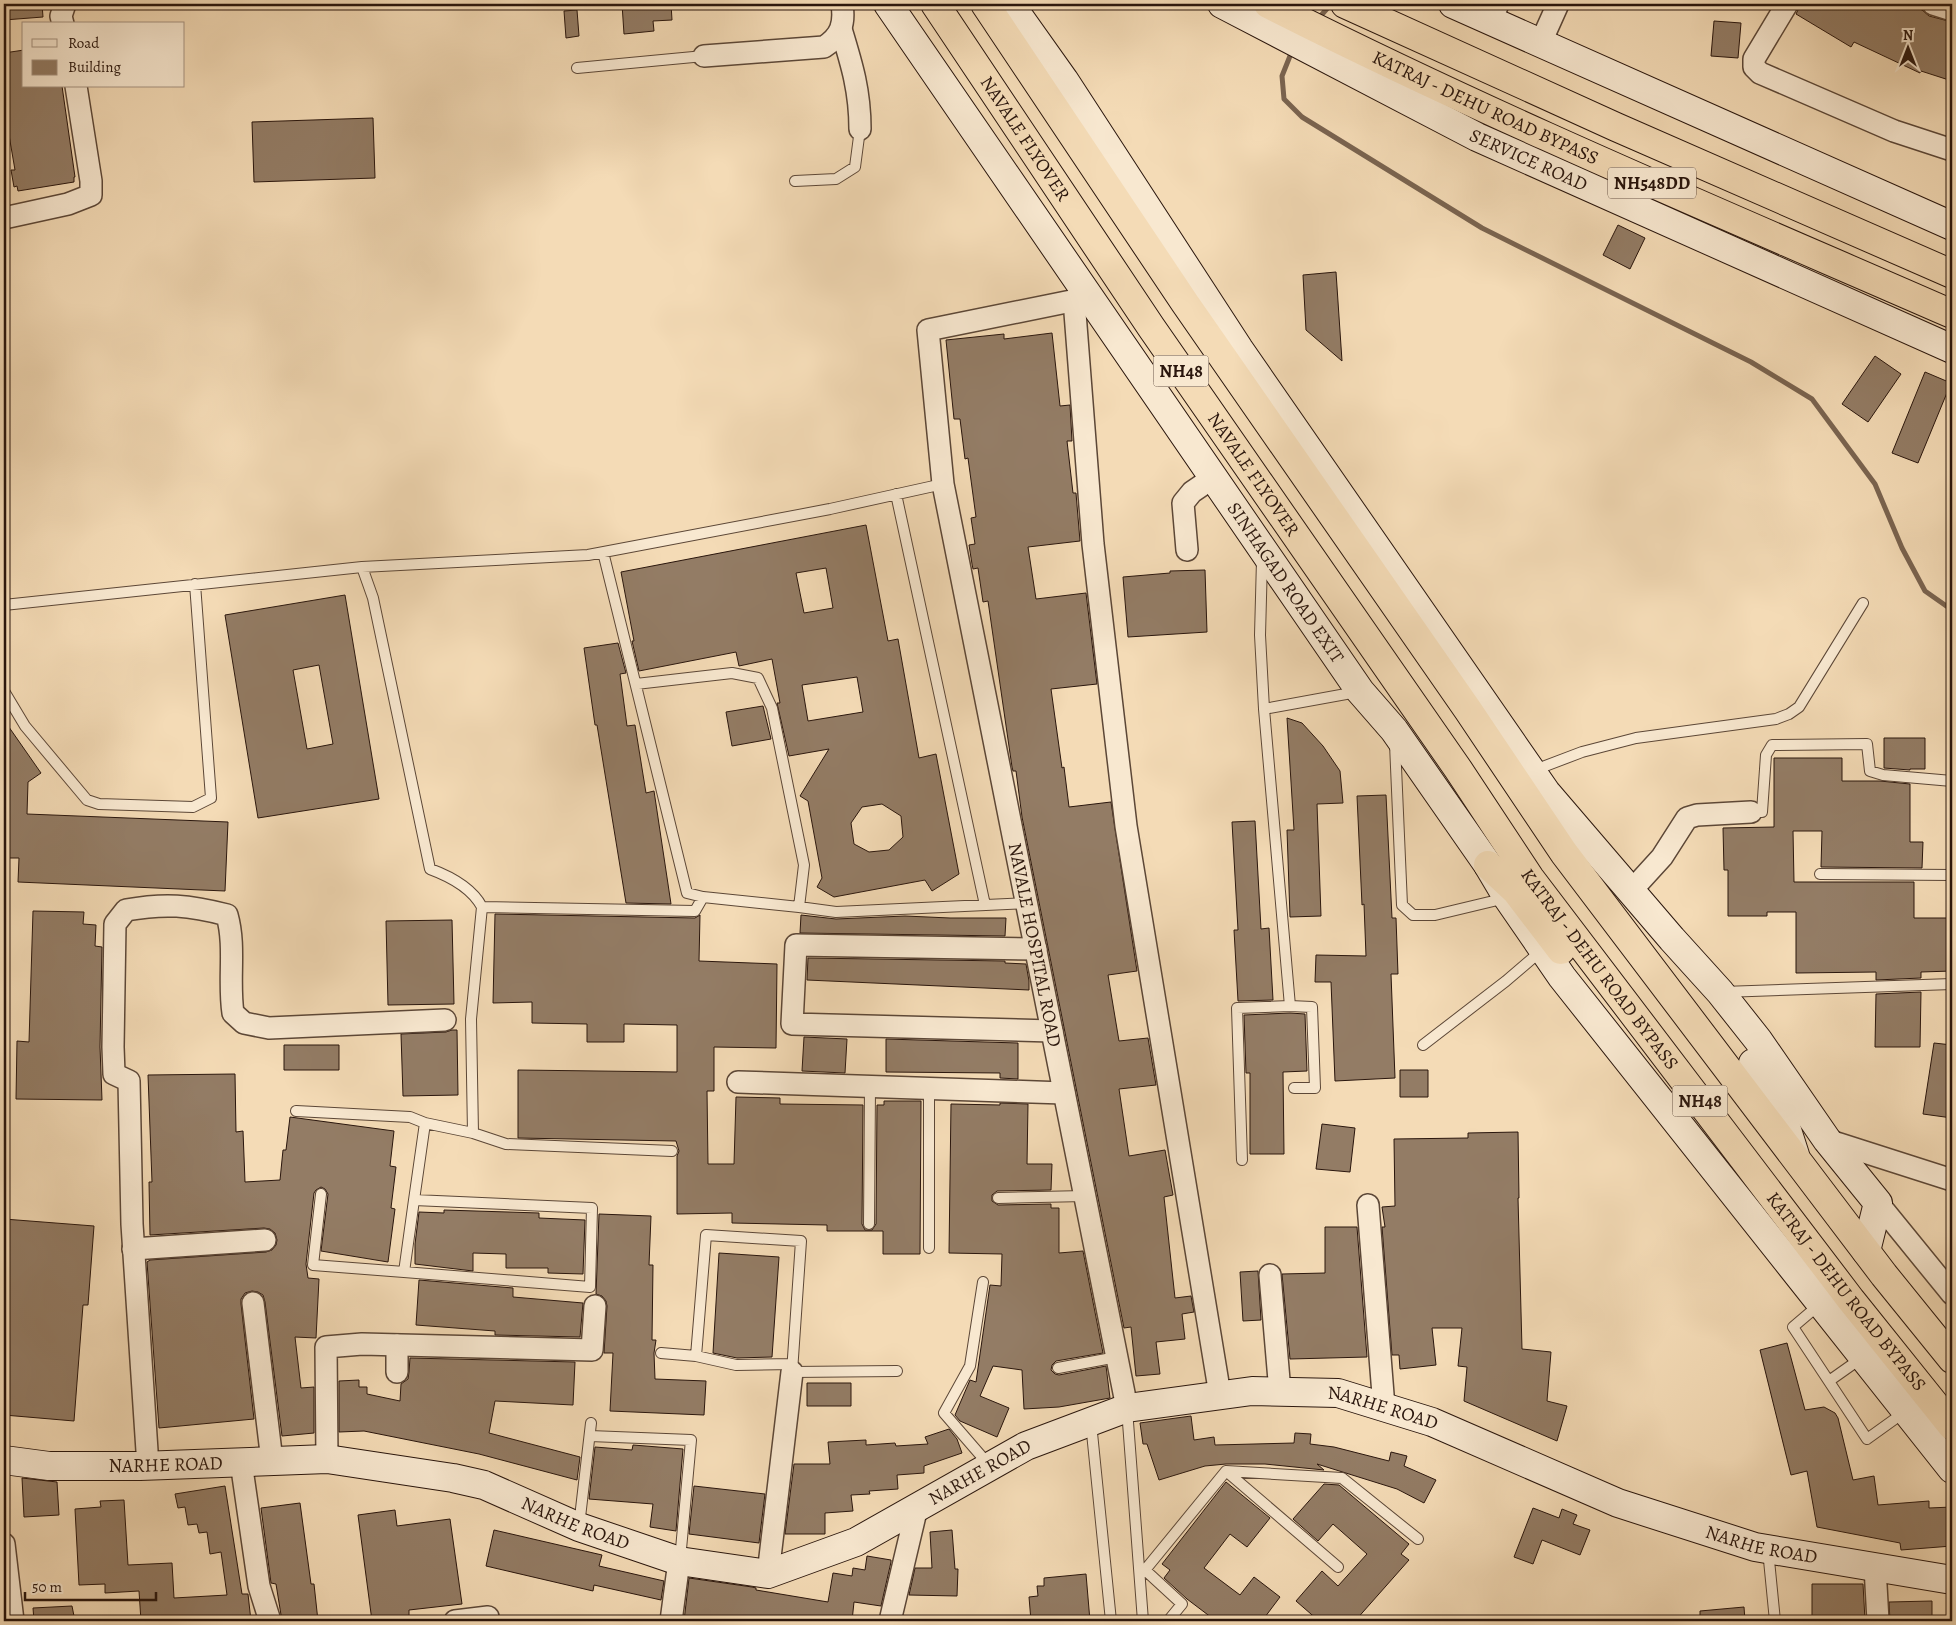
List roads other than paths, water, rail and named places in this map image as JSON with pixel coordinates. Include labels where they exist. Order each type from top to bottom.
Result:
[{"type":"highway","name":"NAVALE FLYOVER","points":[[935,4],[1156,335],[1458,769]]},
{"type":"highway","name":"NH48","points":[[986,4],[1185,303],[1468,710],[1564,853],[1866,1251],[1952,1359]]},
{"type":"highway","name":"KATRAJ - DEHU ROAD BYPASS","points":[[1346,4],[1616,127],[1952,274]]},
{"type":"highway","name":"KATRAJ - DEHU ROAD BYPASS","points":[[1278,16],[1350,57],[1602,162],[1952,314]]},
{"type":"highway","name":"KATRAJ - DEHU ROAD BYPASS","points":[[1458,769],[1530,878],[1851,1300],[1952,1426]]},
{"type":"highway","points":[[1488,865],[1516,892],[1568,959],[1636,1034],[1664,1053]]},
{"type":"street","points":[[62,22],[61,16],[66,4]]},
{"type":"street","points":[[704,56],[824,47],[834,40],[841,29],[844,15],[842,4]]},
{"type":"street","name":"SINHAGAD ROAD EXIT","points":[[888,4],[1082,298],[1214,477],[1360,691],[1394,730],[1488,865],[1507,897],[1568,985],[1952,1469]]},
{"type":"street","points":[[1010,4],[1064,80],[1239,349],[1546,792],[1631,891],[1721,1002],[1758,1040],[1827,1140],[1952,1294]]},
{"type":"street","points":[[1029,4],[1030,33]]},
{"type":"street","points":[[1222,4],[1278,16]]},
{"type":"street","points":[[1453,4],[1494,12],[1541,42],[1952,226]]},
{"type":"street","points":[[1541,42],[1558,4]]},
{"type":"street","points":[[1787,4],[1754,59],[1754,67],[1760,73],[1894,131],[1952,150]]},
{"type":"street","points":[[1934,4],[1952,10]]},
{"type":"street","points":[[841,29],[860,102],[860,129]]},
{"type":"street","name":"SERVICE ROAD","points":[[1350,57],[1477,137],[1952,349]]},
{"type":"street","points":[[4,218],[68,204],[91,195],[91,181],[76,88]]},
{"type":"street","points":[[4,198],[4,204]]},
{"type":"street","points":[[1082,298],[1092,544],[1126,826],[1220,1395]]},
{"type":"street","name":"NAVALE HOSPITAL ROAD","points":[[1082,298],[928,330],[942,484],[1127,1408]]},
{"type":"street","points":[[1188,550],[1183,503],[1192,492],[1214,477]]},
{"type":"street","points":[[1631,891],[1662,857],[1687,818],[1697,814],[1750,812]]},
{"type":"street","points":[[148,1466],[134,1249],[129,1081],[114,1074],[112,1048],[115,924],[126,910],[163,906],[187,907],[227,915],[231,931],[230,997],[233,1013],[244,1023],[269,1028],[445,1020]]},
{"type":"street","points":[[1608,911],[1666,960],[1721,1002],[1780,1108],[1797,1159]]},
{"type":"street","points":[[1036,949],[796,945],[792,1024],[1052,1031]]},
{"type":"street","points":[[738,1082],[1064,1093]]},
{"type":"street","points":[[1827,1140],[1952,1180]]},
{"type":"street","points":[[1866,1251],[1878,1203]]},
{"type":"street","points":[[1368,1205],[1384,1407]]},
{"type":"street","points":[[134,1249],[266,1240]]},
{"type":"street","points":[[1270,1276],[1280,1392]]},
{"type":"street","points":[[253,1303],[272,1461]]},
{"type":"street","points":[[326,1459],[326,1347],[362,1344],[592,1350],[595,1306]]},
{"type":"street","points":[[397,1345],[397,1372]]},
{"type":"street","points":[[768,1574],[792,1368]]},
{"type":"street","name":"NARHE ROAD","points":[[4,1460],[49,1466],[148,1466],[326,1459],[453,1478],[484,1485],[579,1527],[679,1561],[768,1574],[856,1542],[1026,1446],[1127,1408],[1252,1391],[1338,1393],[1432,1422],[1618,1504],[1755,1547],[1952,1580]]},
{"type":"street","points":[[241,1462],[259,1586],[270,1621]]},
{"type":"street","points":[[890,1621],[917,1507]]},
{"type":"street","points":[[4,1544],[13,1621]]},
{"type":"street","points":[[671,1621],[679,1561]]},
{"type":"street","points":[[1875,1567],[1878,1621]]},
{"type":"street","points":[[455,1621],[481,1619]]},
{"type":"lane","points":[[577,68],[704,56]]},
{"type":"lane","points":[[795,181],[836,178],[855,167],[860,129]]},
{"type":"lane","points":[[4,605],[362,566],[578,555],[603,552],[830,509],[942,484]]},
{"type":"lane","points":[[896,494],[985,905]]},
{"type":"lane","points":[[1263,549],[1260,634],[1264,709],[1290,1006]]},
{"type":"lane","points":[[603,552],[687,893],[703,897],[836,912],[1026,903]]},
{"type":"lane","points":[[362,566],[374,598],[430,869],[447,875],[477,898],[482,907],[471,1018],[473,1133]]},
{"type":"lane","points":[[4,691],[25,726],[87,800],[99,804],[193,807],[211,798],[194,584]]},
{"type":"lane","points":[[1531,771],[1612,743],[1776,719],[1789,714],[1799,708],[1863,603]]},
{"type":"lane","points":[[636,684],[732,673],[758,678],[772,708],[804,865],[799,907]]},
{"type":"lane","points":[[1264,709],[1360,691]]},
{"type":"lane","points":[[1394,730],[1402,905],[1413,915],[1436,915],[1507,897]]},
{"type":"lane","points":[[1750,812],[1762,812],[1766,755],[1772,745],[1867,744],[1870,771],[1883,776],[1952,781]]},
{"type":"lane","points":[[1820,874],[1952,875]]},
{"type":"lane","points":[[482,907],[695,911],[703,897]]},
{"type":"lane","points":[[1423,1044],[1506,981],[1543,949]]},
{"type":"lane","points":[[1721,1002],[1849,986],[1952,984]]},
{"type":"lane","points":[[1242,1160],[1237,1008],[1312,1007],[1315,1088],[1294,1088]]},
{"type":"lane","points":[[868,1224],[870,1086]]},
{"type":"lane","points":[[929,1088],[929,1248]]},
{"type":"lane","points":[[296,1110],[410,1118],[473,1133],[506,1144],[672,1151]]},
{"type":"lane","points":[[404,1272],[425,1123]]},
{"type":"lane","points":[[321,1194],[313,1265],[590,1287],[592,1208],[414,1200]]},
{"type":"lane","points":[[998,1198],[1085,1196]]},
{"type":"lane","points":[[696,1356],[706,1235],[801,1241],[792,1368]]},
{"type":"lane","points":[[983,1282],[970,1366],[944,1413],[990,1466]]},
{"type":"lane","points":[[1821,1304],[1793,1327],[1866,1439],[1906,1411]]},
{"type":"lane","points":[[662,1353],[696,1356],[736,1365],[897,1371]]},
{"type":"lane","points":[[1058,1368],[1117,1357]]},
{"type":"lane","points":[[1829,1381],[1863,1357]]},
{"type":"lane","points":[[1127,1408],[1143,1621]]},
{"type":"lane","points":[[1091,1422],[1111,1621]]},
{"type":"lane","points":[[579,1527],[591,1423]]},
{"type":"lane","points":[[590,1436],[691,1440],[679,1561]]},
{"type":"lane","points":[[1226,1471],[1342,1478],[1418,1539]]},
{"type":"lane","points":[[1226,1471],[1338,1567]]},
{"type":"lane","points":[[1168,1621],[1182,1604],[1145,1570],[1226,1471]]},
{"type":"lane","points":[[1768,1549],[1775,1621]]},
{"type":"waterway","points":[[1318,19],[1331,4]]},
{"type":"waterway","points":[[1292,51],[1282,76],[1284,99],[1302,117],[1482,228],[1751,362],[1812,399],[1875,484],[1902,548],[1925,591],[1952,610]]}]
